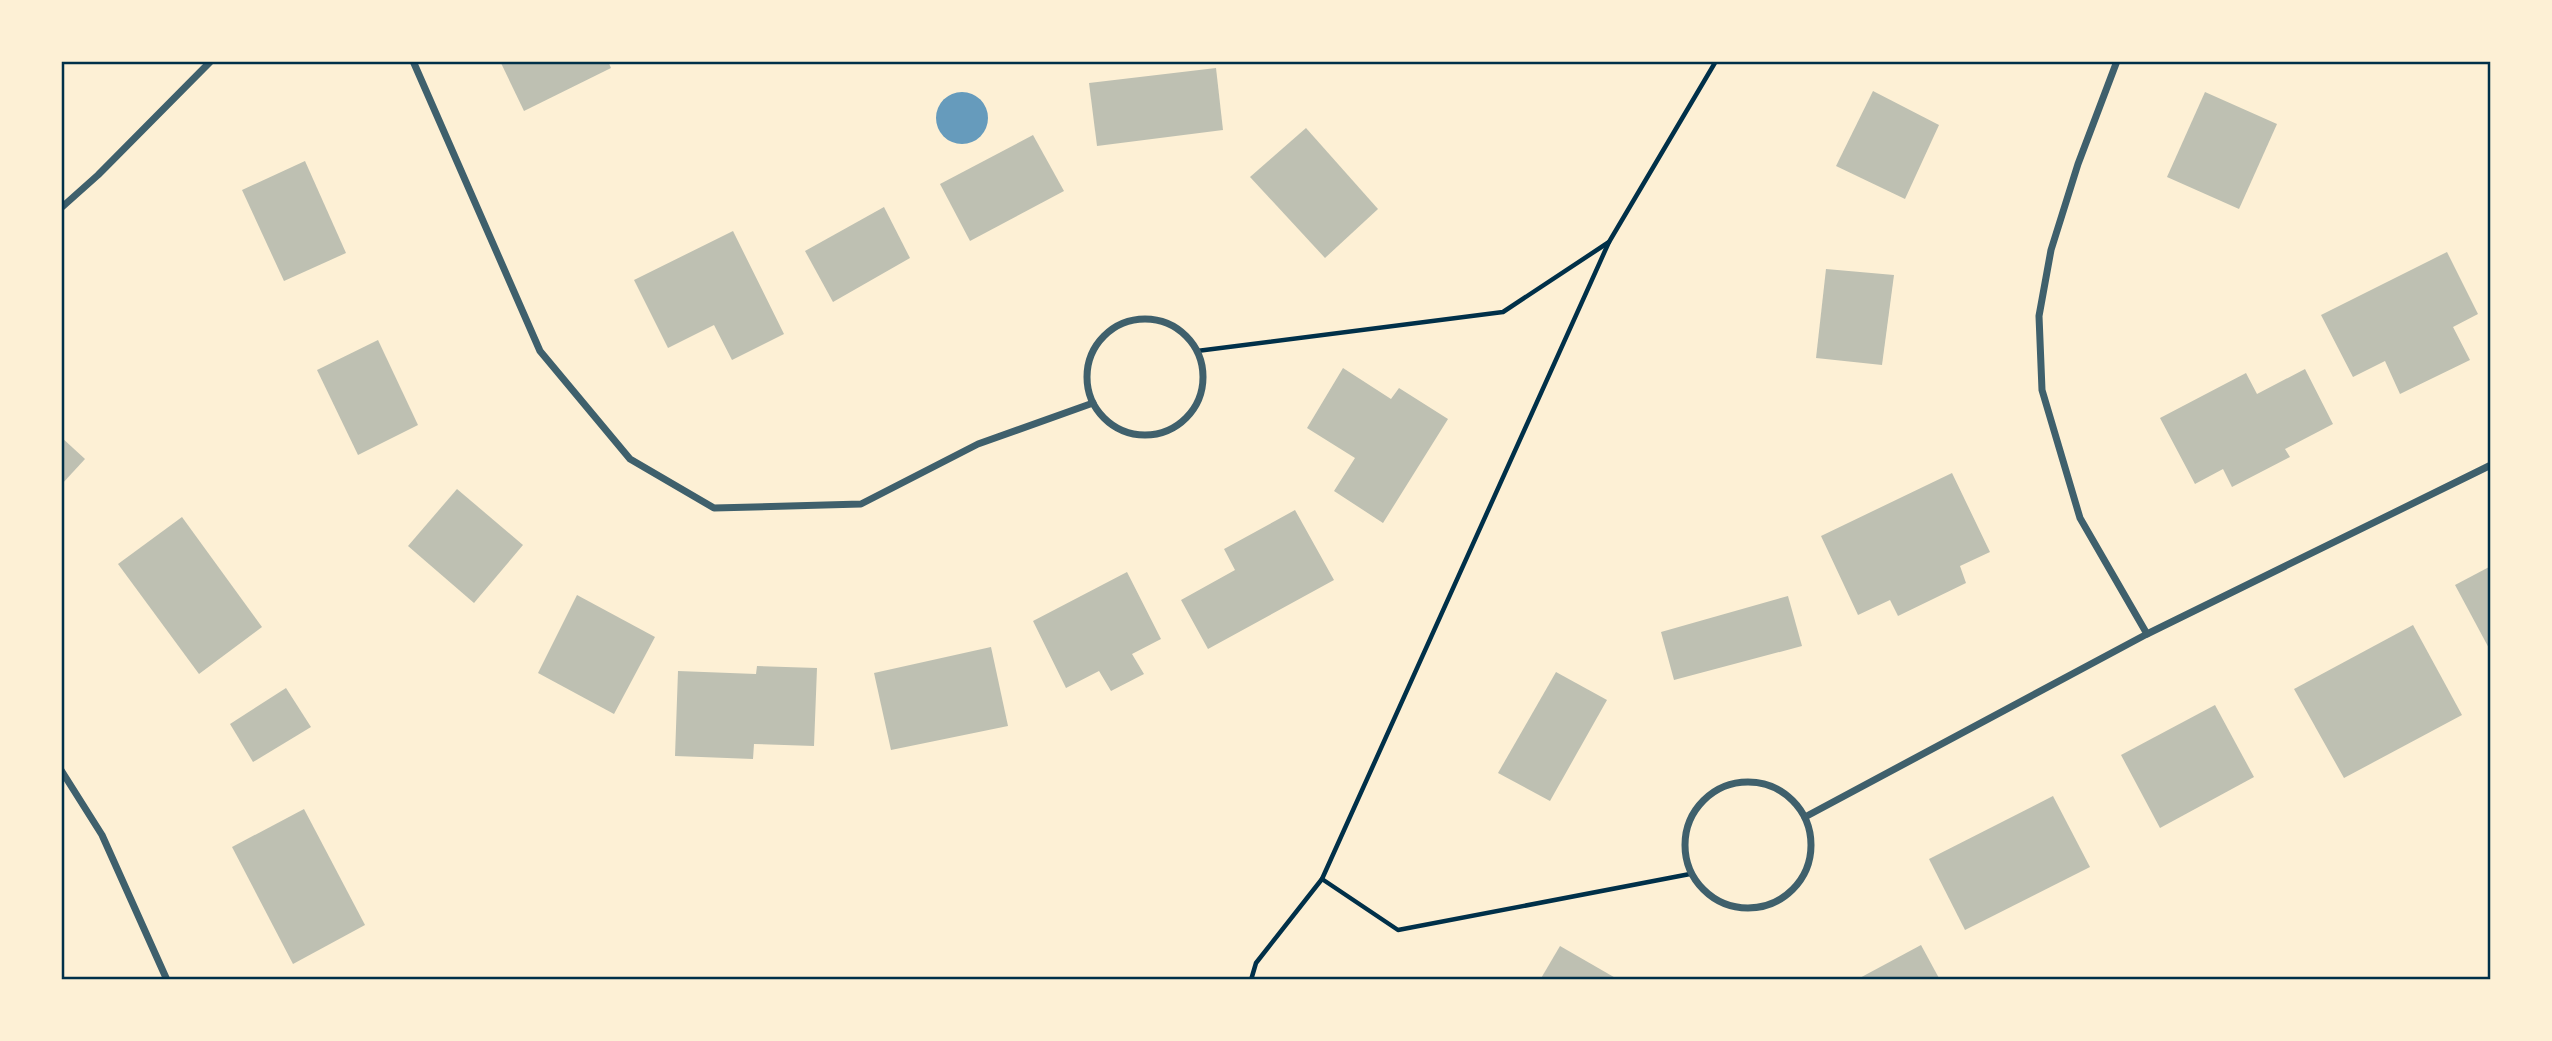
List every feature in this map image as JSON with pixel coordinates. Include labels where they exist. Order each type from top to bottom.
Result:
[{"type":"street","points":[[61,208],[98,175],[211,61]]},
{"type":"street","points":[[413,61],[540,351],[630,459],[714,508],[861,504],[978,444],[1093,402]]},
{"type":"street","points":[[2117,61],[2078,164],[2051,250],[2039,316],[2042,390],[2080,519],[2147,634]]},
{"type":"street","points":[[1159,320],[1174,326],[1188,337],[1198,351],[1203,370],[1202,389],[1195,406],[1183,421],[1167,431],[1148,435],[1131,434],[1115,427],[1102,416],[1093,402],[1088,388],[1090,358],[1098,342],[1125,322],[1159,320]]},
{"type":"street","points":[[1805,817],[2147,634],[2491,465]]},
{"type":"street","points":[[61,770],[102,835],[167,980]]},
{"type":"street","points":[[1744,781],[1768,785],[1790,797],[1805,817],[1812,841],[1808,866],[1796,887],[1776,903],[1752,909],[1727,906],[1706,893],[1690,874],[1684,850],[1687,825],[1700,803],[1719,788],[1744,781]]},
{"type":"path","points":[[1251,980],[1256,963],[1322,879],[1609,242],[1716,61]]},
{"type":"path","points":[[1198,351],[1503,312],[1609,242]]},
{"type":"path","points":[[1322,879],[1398,930],[1690,874]]},
{"type":"water","points":[[962,92],[972,94],[980,100],[986,108],[986,128],[980,136],[972,142],[962,144],[952,142],[944,136],[938,128],[936,118],[938,108],[944,100],[952,94]]},
{"type":"building","points":[[500,61],[608,61],[611,68],[524,111]]},
{"type":"building","points":[[1216,68],[1223,130],[1097,146],[1089,83]]},
{"type":"building","points":[[1873,91],[1939,125],[1905,199],[1836,166]]},
{"type":"building","points":[[2205,92],[2277,124],[2239,209],[2167,177]]},
{"type":"building","points":[[1306,128],[1378,209],[1325,258],[1250,177]]},
{"type":"building","points":[[1033,135],[1064,191],[970,241],[940,184]]},
{"type":"building","points":[[305,161],[346,253],[284,281],[242,190]]},
{"type":"building","points":[[884,207],[910,258],[833,302],[805,251]]},
{"type":"building","points":[[733,231],[784,334],[732,360],[714,325],[668,348],[634,280]]},
{"type":"building","points":[[2447,252],[2478,314],[2453,327],[2470,360],[2400,394],[2385,361],[2353,377],[2321,315]]},
{"type":"building","points":[[1826,269],[1894,275],[1882,365],[1816,358]]},
{"type":"building","points":[[378,340],[418,425],[358,455],[317,370]]},
{"type":"building","points":[[1343,368],[1391,399],[1399,388],[1448,419],[1383,523],[1334,491],[1355,458],[1307,428]]},
{"type":"building","points":[[2305,369],[2333,424],[2285,449],[2290,457],[2232,487],[2223,469],[2195,484],[2160,418],[2246,373],[2257,394]]},
{"type":"building","points":[[61,437],[85,459],[61,485]]},
{"type":"building","points":[[1952,473],[1990,552],[1960,566],[1966,583],[1898,616],[1890,600],[1858,615],[1821,536]]},
{"type":"building","points":[[457,489],[523,545],[474,603],[408,546]]},
{"type":"building","points":[[1295,510],[1334,580],[1208,649],[1181,600],[1235,570],[1224,549]]},
{"type":"building","points":[[182,517],[262,627],[199,674],[118,564]]},
{"type":"building","points":[[2491,566],[2491,652],[2455,585]]},
{"type":"building","points":[[1127,572],[1161,639],[1132,654],[1144,674],[1111,691],[1099,671],[1066,688],[1033,621]]},
{"type":"building","points":[[577,595],[655,637],[614,714],[538,673]]},
{"type":"building","points":[[1788,596],[1802,646],[1674,680],[1661,632]]},
{"type":"building","points":[[2413,625],[2462,715],[2344,778],[2294,689]]},
{"type":"building","points":[[991,647],[1008,726],[891,750],[874,673]]},
{"type":"building","points":[[757,666],[817,668],[814,746],[754,744],[753,759],[675,756],[678,671],[756,674]]},
{"type":"building","points":[[1556,672],[1607,700],[1550,801],[1498,773]]},
{"type":"building","points":[[286,688],[311,727],[253,762],[230,724]]},
{"type":"building","points":[[2215,705],[2254,777],[2160,828],[2121,755]]},
{"type":"building","points":[[2053,796],[2090,867],[1965,930],[1929,859]]},
{"type":"building","points":[[304,809],[365,925],[293,964],[232,847]]},
{"type":"building","points":[[1921,945],[1940,980],[1856,980]]},
{"type":"building","points":[[1560,946],[1619,980],[1540,980]]}]
